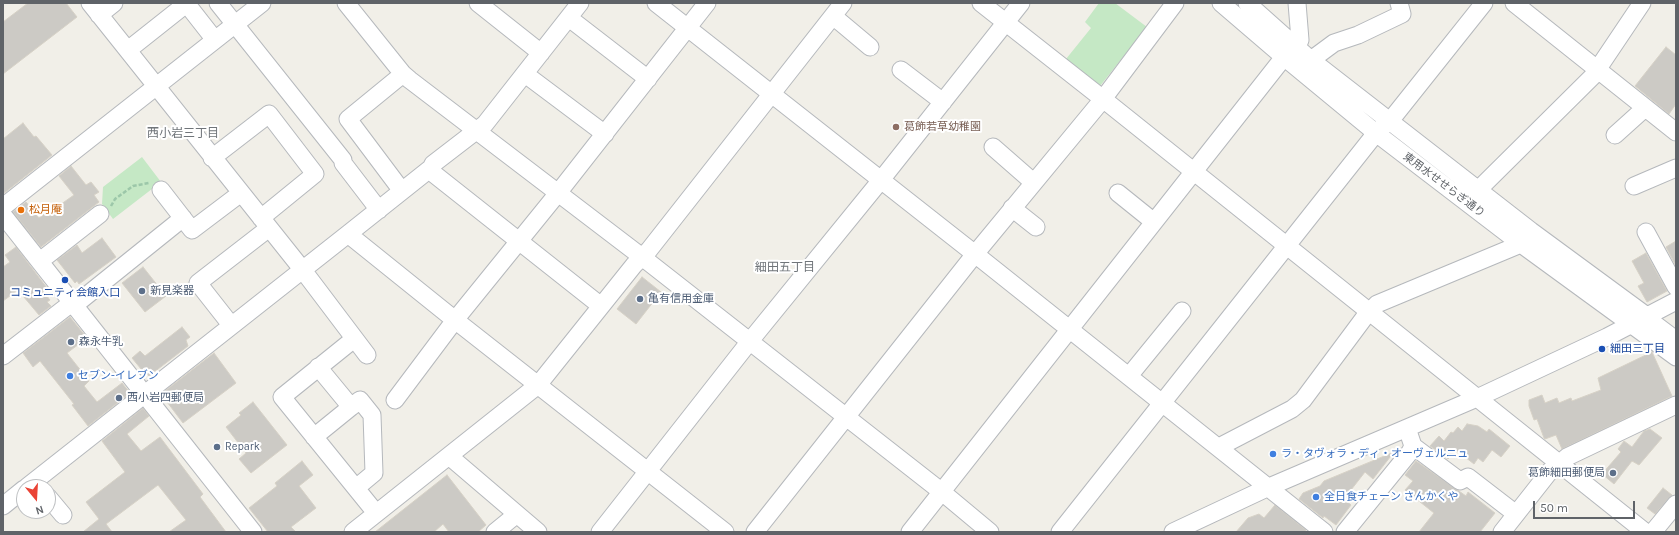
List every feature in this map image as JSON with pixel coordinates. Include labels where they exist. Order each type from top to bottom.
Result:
[{"type":"street","points":[[114,3],[95,9],[212,158],[302,269],[367,356]]},
{"type":"street","points":[[128,50],[186,3],[215,40]]},
{"type":"street","points":[[218,3],[343,160],[343,163],[379,210]]},
{"type":"street","points":[[3,207],[262,3]]},
{"type":"street","points":[[346,3],[403,74],[478,130],[750,341],[942,492],[990,532]]},
{"type":"street","points":[[478,3],[541,53]]},
{"type":"street","points":[[40,479],[144,394],[379,210],[429,170],[433,164],[485,124],[526,74],[580,3]]},
{"type":"street","points":[[656,3],[1219,447],[1324,532]]},
{"type":"street","points":[[395,400],[455,320],[605,134],[707,3]]},
{"type":"street","points":[[981,3],[1288,246],[1558,464],[1645,532]]},
{"type":"street","points":[[600,532],[750,341],[881,180],[1021,3]]},
{"type":"street","points":[[755,532],[975,254],[1103,99],[1175,3]]},
{"type":"street","name":"東用水せせらぎ通り","points":[[1221,3],[1376,133],[1526,238],[1632,325],[1676,357]]},
{"type":"street","points":[[1247,3],[1311,60],[1478,190],[1526,238],[1648,317],[1676,340]]},
{"type":"street","points":[[910,532],[1284,57],[1297,47],[1300,40],[1297,3]]},
{"type":"street","points":[[1311,60],[1334,43],[1358,35],[1402,14],[1399,3]]},
{"type":"street","points":[[1060,532],[1376,133],[1389,121],[1484,3]]},
{"type":"street","points":[[1514,3],[1676,132]]},
{"type":"street","points":[[1478,190],[1593,76],[1642,3]]},
{"type":"street","points":[[353,532],[538,385],[642,257],[838,9],[870,47]]},
{"type":"street","points":[[569,18],[648,79]]},
{"type":"street","points":[[901,70],[943,102]]},
{"type":"street","points":[[402,191],[348,119],[403,74]]},
{"type":"street","points":[[526,74],[605,134]]},
{"type":"street","points":[[1615,135],[1645,108]]},
{"type":"street","points":[[212,158],[269,114],[315,174],[265,223],[198,283],[231,326]]},
{"type":"street","points":[[993,147],[1033,182]]},
{"type":"street","points":[[1634,186],[1676,168]]},
{"type":"street","points":[[429,170],[601,306]]},
{"type":"street","points":[[161,190],[192,230],[241,193]]},
{"type":"street","points":[[1118,193],[1154,222]]},
{"type":"street","points":[[1012,208],[1036,227]]},
{"type":"street","points":[[40,261],[100,214]]},
{"type":"street","points":[[3,215],[253,532]]},
{"type":"street","points":[[3,356],[65,308],[81,300],[183,218]]},
{"type":"street","points":[[1646,232],[1676,287]]},
{"type":"street","points":[[348,234],[725,532]]},
{"type":"street","points":[[1219,447],[1292,409],[1303,400],[1369,312],[1377,304],[1526,238]]},
{"type":"street","points":[[1173,532],[1269,487],[1477,398],[1632,325],[1676,301]]},
{"type":"street","points":[[1129,376],[1182,311]]},
{"type":"street","points":[[354,339],[282,397],[376,513]]},
{"type":"street","points":[[318,367],[351,407]]},
{"type":"street","points":[[314,437],[360,400],[372,415],[374,473],[356,488]]},
{"type":"street","points":[[1502,532],[1550,471],[1567,457],[1676,405]]},
{"type":"street","points":[[1407,428],[1413,446],[1460,482],[1468,478],[1516,514]]},
{"type":"street","points":[[1345,532],[1410,452],[1413,446]]},
{"type":"street","points":[[449,456],[538,532]]},
{"type":"street","points":[[3,506],[16,497]]},
{"type":"street","points":[[1653,532],[1676,504]]},
{"type":"street","points":[[56,507],[63,515]]},
{"type":"street","points":[[495,532],[518,514]]},
{"type":"path","points":[[100,214],[113,204],[115,199],[133,186],[140,183],[154,184],[161,190]]},
{"type":"green space","points":[[1099,3],[1115,3],[1147,27],[1100,86],[1066,59],[1091,28],[1085,22]]},
{"type":"green space","points":[[142,157],[161,182],[113,219],[102,204],[103,187]]},
{"type":"building","points":[[28,3],[66,3],[77,17],[3,74],[3,22]]},
{"type":"building","points":[[1666,47],[1676,55],[1676,104],[1669,114],[1635,86]]},
{"type":"building","points":[[23,123],[34,137],[36,136],[52,155],[3,194],[3,139]]},
{"type":"building","points":[[71,166],[86,185],[91,182],[99,192],[94,195],[99,202],[41,247],[13,212],[26,202],[39,218],[56,205],[57,207],[74,195],[59,176]]},
{"type":"building","points":[[102,238],[116,257],[79,284],[77,281],[75,283],[57,260],[77,245],[82,253]]},
{"type":"building","points":[[1676,241],[1676,266],[1666,247]]},
{"type":"building","points":[[16,247],[47,288],[43,291],[50,300],[47,302],[51,306],[39,315],[18,290],[3,301],[3,267],[10,262],[5,255]]},
{"type":"building","points":[[1646,253],[1667,291],[1647,302],[1638,286],[1644,283],[1632,261]]},
{"type":"building","points":[[143,267],[166,296],[145,312],[122,283]]},
{"type":"building","points":[[642,277],[661,292],[636,324],[617,309]]},
{"type":"building","points":[[70,317],[87,338],[67,353],[89,381],[84,386],[97,402],[122,383],[130,393],[88,426],[72,405],[74,404],[40,361],[33,367],[23,353]]},
{"type":"building","points":[[182,327],[190,337],[186,340],[188,346],[149,376],[147,374],[146,375],[132,358],[140,351],[145,356]]},
{"type":"building","points":[[1652,352],[1672,396],[1562,449],[1556,435],[1545,439],[1544,438],[1537,419],[1534,420],[1529,406],[1529,400],[1542,395],[1545,403],[1557,398],[1559,403],[1571,398],[1572,401],[1601,390],[1598,378]]},
{"type":"building","points":[[214,353],[236,383],[183,423],[161,394]]},
{"type":"building","points":[[253,402],[287,445],[251,473],[239,459],[246,453],[226,427],[241,415],[239,413]]},
{"type":"building","points":[[143,408],[149,416],[127,434],[141,451],[160,437],[203,494],[200,497],[226,532],[169,532],[186,520],[158,485],[106,524],[112,532],[83,532],[99,519],[86,502],[125,472],[102,441]]},
{"type":"building","points":[[1467,424],[1478,426],[1487,432],[1489,429],[1510,446],[1501,457],[1492,450],[1483,462],[1478,458],[1474,464],[1456,450],[1448,459],[1430,446],[1439,436],[1444,441],[1451,432],[1453,433],[1458,427],[1462,431]]},
{"type":"building","points":[[1650,429],[1662,438],[1639,465],[1632,461],[1614,484],[1602,474],[1621,452],[1618,449],[1624,441],[1632,447],[1644,431]]},
{"type":"building","points":[[1394,452],[1373,479],[1365,472],[1344,499],[1351,505],[1336,525],[1324,516],[1323,518],[1299,499],[1303,493],[1320,486],[1324,481]]},
{"type":"building","points":[[302,461],[313,475],[299,486],[316,508],[291,527],[296,532],[268,532],[249,508],[277,486],[275,483]]},
{"type":"building","points":[[1416,461],[1466,496],[1468,492],[1495,513],[1480,532],[1419,532],[1434,513],[1405,490],[1413,481],[1405,475]]},
{"type":"building","points":[[447,475],[486,525],[478,532],[449,532],[443,524],[434,532],[375,532]]},
{"type":"building","points":[[1663,488],[1672,495],[1655,514],[1647,508]]},
{"type":"building","points":[[1275,505],[1306,530],[1304,532],[1236,532],[1248,518],[1259,514],[1264,518]]},
{"type":"place","name":"葛飾若草幼稚園","points":[[896,127]]},
{"type":"place","name":"松月庵","points":[[21,210]]},
{"type":"place","name":"コミュニティ会館入口","points":[[65,280]]},
{"type":"place","name":"新見楽器","points":[[142,291]]},
{"type":"place","name":"亀有信用金庫","points":[[640,299]]},
{"type":"place","name":"森永牛乳","points":[[71,342]]},
{"type":"place","name":"細田三丁目","points":[[1602,349]]},
{"type":"place","name":"セブン-イレブン","points":[[70,376]]},
{"type":"place","name":"西小岩四郵便局","points":[[119,398]]},
{"type":"place","name":"Repark","points":[[217,447]]},
{"type":"place","name":"ラ・タヴォラ・ディ・オーヴェルニュ","points":[[1273,454]]},
{"type":"place","name":"葛飾細田郵便局","points":[[1613,473]]},
{"type":"place","name":"全日食チェーン さんかくや","points":[[1316,497]]},
{"type":"district","name":"西小岩三丁目","points":[[183,134]]},
{"type":"district","name":"細田五丁目","points":[[785,268]]}]
